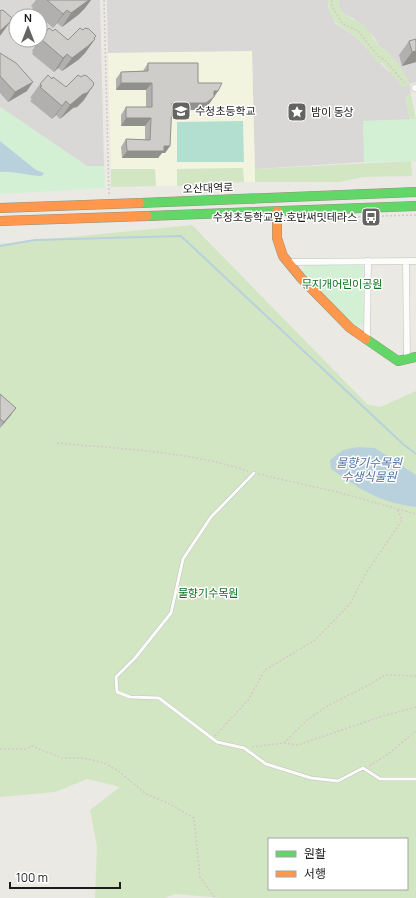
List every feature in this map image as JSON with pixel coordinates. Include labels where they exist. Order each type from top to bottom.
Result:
[{"type":"main road","name":"오산대역로","points":[[0,208],[416,192]]},
{"type":"main road","points":[[0,222],[416,206]]},
{"type":"main road","points":[[277,211],[279,245],[283,256],[290,262],[301,278],[350,328],[398,361],[412,358]]},
{"type":"street","points":[[368,261],[368,339]]},
{"type":"street","points":[[290,262],[416,261]]},
{"type":"street","points":[[406,262],[412,358]]},
{"type":"lane","points":[[254,473],[212,517],[183,559],[171,613],[135,658],[116,677],[117,692],[130,697],[159,698],[217,742],[244,748],[266,764],[311,778],[338,781],[364,768],[380,779],[416,778]]},
{"type":"path","points":[[104,0],[109,204]]},
{"type":"path","points":[[332,0],[332,7],[343,24],[358,31],[378,56],[386,61],[405,84]]},
{"type":"path","points":[[57,443],[163,453],[227,464],[254,473],[337,492],[416,514]]},
{"type":"path","points":[[213,739],[248,699],[265,670],[315,640],[350,604],[366,573],[402,520],[396,508]]},
{"type":"path","points":[[284,743],[307,720],[329,705],[385,675],[416,676]]},
{"type":"path","points":[[244,748],[284,743],[298,745],[380,717],[416,707]]},
{"type":"path","points":[[364,768],[387,755],[416,731]]},
{"type":"path","points":[[0,749],[26,749],[32,746],[62,758],[83,758],[104,763],[117,770],[146,794],[168,803],[194,818],[200,877],[215,898]]},
{"type":"shaded area","points":[[0,0],[100,0],[104,166],[87,166],[0,107]]},
{"type":"shaded area","points":[[107,0],[328,0],[328,7],[335,23],[355,36],[389,72],[388,52],[379,46],[374,37],[353,18],[345,15],[338,6],[339,0],[416,0],[416,82],[410,84],[411,95],[405,97],[410,120],[364,121],[364,162],[255,169],[252,52],[108,53]]},
{"type":"shaded area","name":"수청초등학교","points":[[252,51],[255,182],[244,182],[242,168],[178,169],[177,186],[156,186],[155,169],[111,169],[108,53]]},
{"type":"shaded area","points":[[243,121],[244,162],[177,162],[177,122]]},
{"type":"green space","points":[[328,0],[339,0],[338,6],[345,15],[364,25],[379,46],[388,52],[399,65],[410,84],[403,87],[382,63],[377,62],[360,41],[333,19],[330,14]]},
{"type":"green space","points":[[411,95],[416,119],[410,120],[405,97]]},
{"type":"green space","points":[[0,107],[87,166],[104,166],[105,188],[0,194]]},
{"type":"green space","points":[[416,119],[416,161],[364,162],[363,121]]},
{"type":"green space","points":[[411,161],[412,176],[363,177],[340,182],[255,182],[255,169]]},
{"type":"green space","points":[[243,168],[244,182],[177,186],[177,169]]},
{"type":"green space","points":[[111,169],[155,169],[156,186],[111,187]]},
{"type":"green space","name":"물향기수목원","points":[[192,225],[367,404],[380,407],[416,391],[416,898],[222,898],[176,894],[164,898],[95,898],[97,846],[90,810],[120,787],[87,779],[55,792],[0,797],[0,244]]},
{"type":"green space","name":"무지개어린이공원","points":[[359,263],[363,267],[364,322],[356,328],[301,274],[306,264]]},
{"type":"water","points":[[0,141],[36,170],[44,173],[42,176],[0,172]]},
{"type":"water","name":"물향기수목원 수생식물원","points":[[357,447],[375,448],[416,475],[416,507],[391,502],[370,494],[331,469],[330,460],[343,450]]},
{"type":"building","points":[[47,0],[89,0],[71,13],[67,10],[63,14]]},
{"type":"building","points":[[0,11],[4,11],[8,14],[8,24],[0,31]]},
{"type":"building","points":[[49,28],[53,31],[55,29],[68,40],[80,28],[83,30],[85,28],[89,29],[96,36],[88,46],[72,58],[67,54],[63,58],[48,45]]},
{"type":"building","points":[[416,39],[416,51],[412,52],[409,41]]},
{"type":"building","points":[[0,53],[16,63],[33,82],[15,92],[0,76]]},
{"type":"building","points":[[148,63],[198,63],[198,83],[222,83],[218,91],[214,91],[214,97],[206,103],[172,103],[170,146],[164,146],[164,151],[127,151],[126,139],[150,140],[151,118],[126,118],[126,107],[152,107],[152,83],[121,83],[121,72],[148,71]]},
{"type":"building","points":[[48,75],[66,87],[78,75],[81,77],[84,75],[87,76],[94,83],[87,93],[83,94],[70,105],[66,101],[62,106],[40,87],[42,86],[40,84]]},
{"type":"building","points":[[0,394],[16,408],[4,422],[0,419]]},
{"type":"waterway","points":[[0,246],[35,240],[181,236],[403,444],[416,454]]},
{"type":"traffic: fast","points":[[140,203],[416,192]]},
{"type":"traffic: fast","points":[[147,216],[416,206]]},
{"type":"traffic: fast","points":[[366,339],[398,361],[416,357]]},
{"type":"traffic: slow","points":[[0,208],[140,203]]},
{"type":"traffic: slow","points":[[277,211],[277,238],[283,256],[301,278],[350,328],[366,339]]},
{"type":"traffic: slow","points":[[0,221],[147,216]]},
{"type":"place","name":"수청초등학교","points":[[181,111]]},
{"type":"place","name":"밤이 동상","points":[[297,112]]},
{"type":"place","name":"수청초등학교앞.호반써밋테라스","points":[[371,217]]}]
